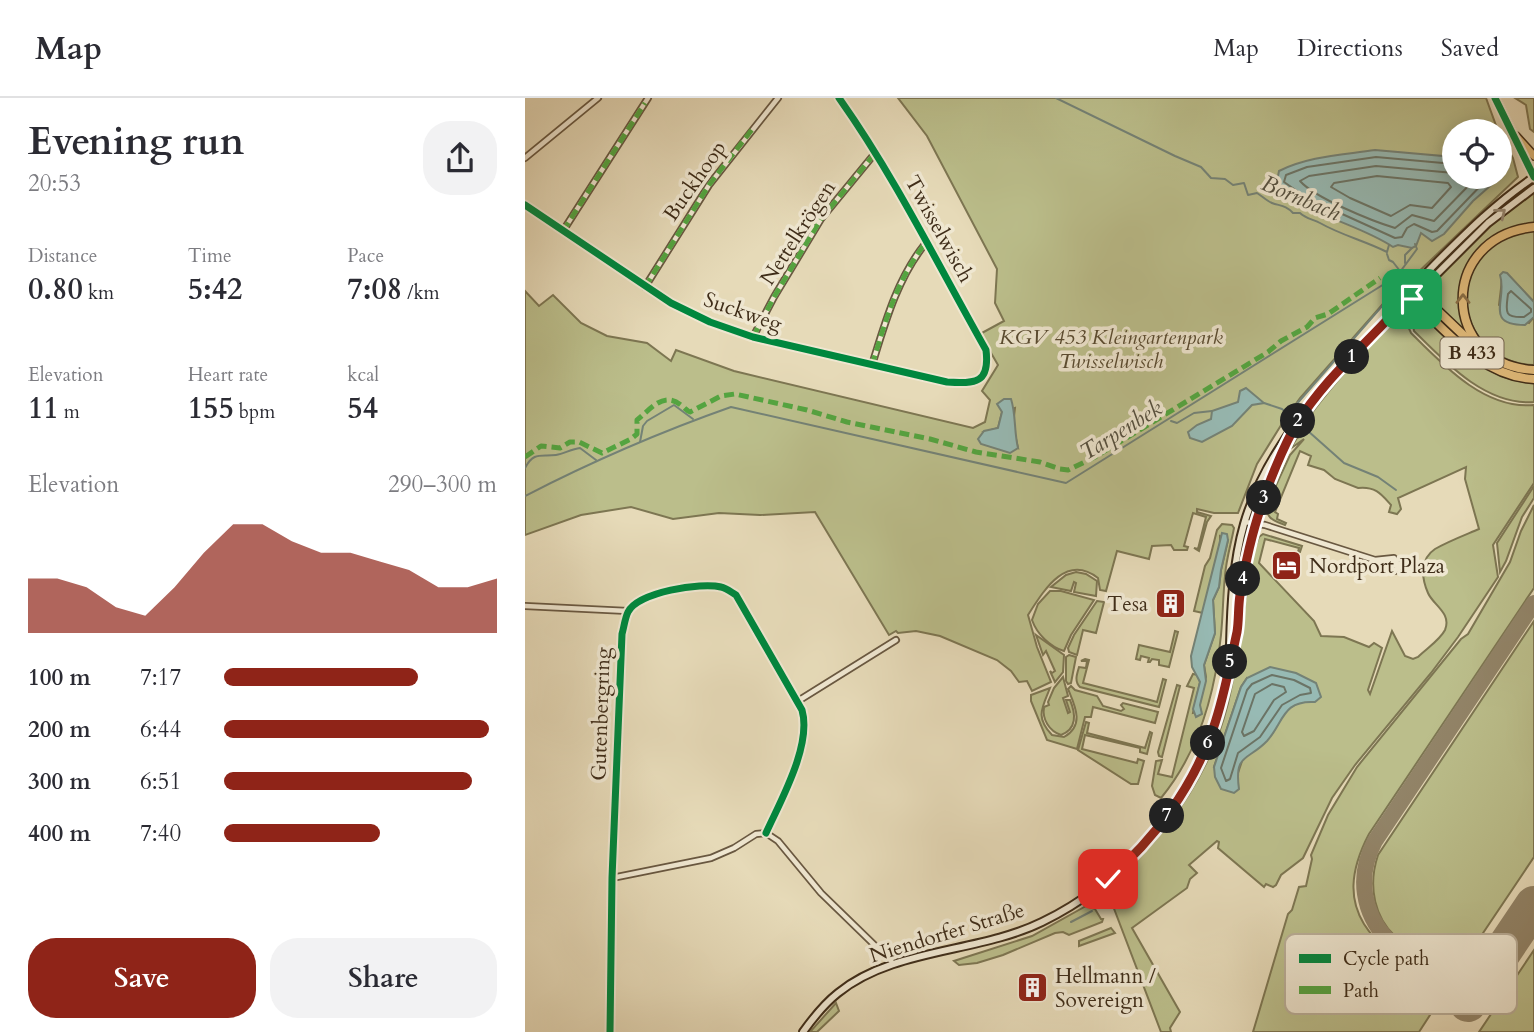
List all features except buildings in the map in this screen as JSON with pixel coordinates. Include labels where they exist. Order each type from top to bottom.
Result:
[{"type":"highway","name":"B 433","points":[[1534,227],[1511,231],[1490,243],[1476,256],[1466,275],[1462,296],[1464,316],[1472,333],[1493,358],[1513,367],[1534,370]]},
{"type":"highway","points":[[1413,295],[1493,358]]},
{"type":"highway","name":"B 433","points":[[1413,295],[1484,363],[1511,376],[1534,379]]},
{"type":"main road","points":[[1495,98],[1534,177]]},
{"type":"main road","points":[[1515,136],[1534,156]]},
{"type":"main road","name":"Niendorfer Straße","points":[[1230,661],[1234,580],[1245,522],[1272,459],[1317,396],[1390,317],[1400,311],[1473,225],[1534,177]]},
{"type":"main road","name":"Niendorfer Straße","points":[[1413,295],[1488,223],[1534,188]]},
{"type":"main road","name":"Niendorfer Straße","points":[[803,1032],[818,1012],[839,992],[865,976],[894,964],[998,940],[1028,929],[1078,901],[1123,866],[1168,813],[1195,771],[1213,729],[1237,628],[1247,557],[1256,523],[1294,428]]},
{"type":"street","points":[[525,158],[598,98]]},
{"type":"street","points":[[563,231],[648,98]]},
{"type":"street","name":"Buckhoop","points":[[645,287],[709,185],[778,98]]},
{"type":"street","name":"Twisselwisch","points":[[839,98],[876,152],[986,350],[988,366],[985,374],[977,381]]},
{"type":"street","name":"Nettelkrögen","points":[[754,337],[774,297],[821,219],[876,152]]},
{"type":"street","name":"Suckweg","points":[[525,205],[645,287],[710,322],[754,337],[947,382],[977,381]]},
{"type":"street","points":[[872,365],[885,320],[899,287],[912,260],[925,244]]},
{"type":"street","points":[[1245,522],[1256,523],[1375,560],[1388,571],[1395,571],[1399,566],[1394,558],[1375,560]]},
{"type":"street","points":[[525,606],[628,611],[652,593],[709,586],[723,587],[736,595],[798,701],[805,718],[805,736],[801,752],[766,833]]},
{"type":"street","name":"Gutenbergring","points":[[610,1032],[612,878],[622,634],[628,611]]},
{"type":"street","points":[[798,701],[896,640]]},
{"type":"street","points":[[612,878],[711,858],[756,834],[766,833],[778,841],[821,893],[894,964]]},
{"type":"green space","name":"KGV 453 Kleingartenpark Twisselwisch","points":[[898,98],[1486,98],[1494,119],[1442,119],[1442,189],[1505,189],[1389,297],[1300,398],[1257,464],[1238,513],[1214,513],[1197,509],[1197,512],[1211,516],[1199,551],[1194,548],[1198,549],[1206,517],[1193,513],[1184,546],[1188,547],[1187,550],[1174,550],[1171,545],[1152,546],[1149,559],[1117,551],[1106,591],[1100,590],[1098,578],[1086,571],[1076,570],[1057,578],[1041,595],[1028,615],[1051,682],[1032,691],[1027,681],[1019,682],[1011,671],[997,660],[940,636],[916,631],[896,631],[889,635],[815,512],[760,515],[719,513],[673,519],[631,507],[581,515],[525,535],[525,291],[539,306],[553,295],[581,323],[607,336],[647,343],[671,361],[676,350],[734,371],[973,428],[985,422],[990,400],[982,391],[998,365],[980,334],[1004,321],[995,303],[997,269],[927,136]],"holes":[[[1015,408],[1013,425],[1018,448],[984,432],[998,428],[1002,412]]]},
{"type":"green space","points":[[1515,98],[1534,98],[1534,132],[1530,129],[1526,105]]},
{"type":"green space","points":[[1512,156],[1513,158],[1518,177],[1512,183]]},
{"type":"green space","points":[[1531,182],[1533,185],[1480,227],[1419,287],[1490,213]]},
{"type":"green space","points":[[1534,194],[1534,224],[1504,232],[1491,239],[1471,260],[1464,273],[1459,304],[1468,334],[1433,303],[1431,287],[1483,232]]},
{"type":"green space","points":[[1534,230],[1534,302],[1510,277],[1502,280],[1499,305],[1529,323],[1534,317],[1534,365],[1515,362],[1498,355],[1484,343],[1474,329],[1466,296],[1470,278],[1483,253],[1503,239]]},
{"type":"green space","points":[[1412,308],[1407,324],[1411,333],[1466,383],[1499,400],[1516,405],[1534,405],[1534,483],[1493,545],[1498,577],[1431,673],[1355,765],[1332,798],[1303,858],[1281,875],[1276,885],[1273,887],[1266,884],[1264,887],[1218,848],[1217,841],[1189,865],[1197,873],[1190,879],[1187,888],[1132,928],[1180,1012],[1170,1028],[1171,1032],[1161,1032],[1106,894],[1111,889],[1110,886],[1150,847],[1167,825],[1198,780],[1210,755],[1228,703],[1250,564],[1254,545],[1259,537],[1263,534],[1302,546],[1298,552],[1299,548],[1265,539],[1259,563],[1314,621],[1321,636],[1344,637],[1369,647],[1374,643],[1382,648],[1368,690],[1370,694],[1392,631],[1405,656],[1413,659],[1433,644],[1445,630],[1446,619],[1428,593],[1423,569],[1430,553],[1435,549],[1479,529],[1465,479],[1466,467],[1398,498],[1401,509],[1397,514],[1389,512],[1391,505],[1378,492],[1369,488],[1358,488],[1335,479],[1324,470],[1308,465],[1311,456],[1300,451],[1275,512],[1278,514],[1277,519],[1286,523],[1285,525],[1274,520],[1268,513],[1267,505],[1290,455],[1304,439],[1290,449],[1297,438],[1302,436],[1303,427],[1310,416],[1354,362]],"holes":[[[1247,678],[1315,702],[1302,701],[1286,710],[1272,734],[1243,758],[1237,776],[1214,767],[1241,687]]]},
{"type":"green space","points":[[1418,313],[1423,313],[1486,368],[1517,381],[1534,383],[1534,402],[1499,397],[1468,380],[1414,331],[1412,320]]},
{"type":"green space","points":[[1534,486],[1534,498],[1522,517],[1500,572],[1497,543]]},
{"type":"green space","points":[[1534,505],[1534,588],[1369,834],[1357,863],[1353,888],[1357,910],[1372,934],[1285,934],[1285,1014],[1431,1014],[1419,1032],[1253,1032],[1288,914],[1292,910],[1299,887],[1306,886],[1311,855],[1328,815],[1357,767],[1461,639],[1468,634],[1510,562]]},
{"type":"green space","points":[[1222,524],[1232,525],[1234,528],[1226,570],[1221,635],[1214,679],[1195,742],[1186,761],[1161,798],[1155,795],[1152,786],[1156,761],[1162,760],[1158,774],[1172,777],[1194,688],[1187,686],[1193,674],[1198,675],[1200,682],[1193,713],[1201,711],[1199,705],[1206,677],[1204,665],[1215,633],[1213,600],[1219,587],[1228,540],[1220,536],[1220,548],[1203,613],[1194,611],[1205,566],[1210,558],[1217,530]]},
{"type":"green space","points":[[1076,572],[1086,574],[1097,581],[1096,596],[1074,592],[1074,582],[1071,591],[1051,587],[1066,575]]},
{"type":"green space","points":[[1050,591],[1061,591],[1094,600],[1064,651],[1045,639],[1032,620],[1038,604]]},
{"type":"green space","points":[[1097,601],[1104,602],[1096,633],[1083,630],[1077,655],[1069,652],[1074,635]]},
{"type":"green space","points":[[1534,621],[1534,857],[1482,934],[1393,934],[1383,921],[1375,901],[1373,879],[1378,855]]},
{"type":"green space","points":[[1175,631],[1178,632],[1169,667],[1159,665],[1159,660],[1152,659],[1148,662],[1149,658],[1141,656],[1140,660],[1136,659],[1139,645],[1170,652]]},
{"type":"green space","points":[[1036,635],[1064,655],[1063,672],[1055,682],[1050,671],[1055,671],[1046,651],[1043,655]]},
{"type":"green space","points":[[1066,657],[1076,657],[1071,683],[1068,684]]},
{"type":"green space","points":[[1089,660],[1083,683],[1157,702],[1163,679],[1166,680],[1159,707],[1080,687],[1077,675],[1079,667],[1086,668],[1087,661],[1081,661]]},
{"type":"green space","points":[[1063,677],[1068,696],[1063,698],[1068,713],[1070,712],[1066,700],[1070,700],[1074,720],[1070,729],[1061,735],[1050,728],[1045,720],[1044,707],[1049,705],[1054,688]]},
{"type":"green space","points":[[1177,685],[1180,686],[1162,757],[1158,752]]},
{"type":"green space","points":[[1071,686],[1075,690],[1097,696],[1103,706],[1121,711],[1124,709],[1121,705],[1123,703],[1158,712],[1155,723],[1093,707],[1091,717],[1085,717],[1077,749],[1047,740],[1031,695],[1050,688],[1042,712],[1043,723],[1052,735],[1064,737],[1074,727],[1077,715],[1068,689]]},
{"type":"green space","points":[[1086,722],[1089,723],[1087,733],[1145,748],[1150,732],[1152,733],[1147,754],[1140,752],[1140,748],[1085,735],[1082,749],[1137,763],[1138,759],[1144,761],[1138,784],[1131,784],[1078,750]]},
{"type":"green space","points":[[1086,906],[1095,909],[1103,919],[1102,922],[1069,935],[1063,932],[1055,933],[977,963],[959,965],[954,961],[1032,936]]},
{"type":"green space","points":[[1111,928],[1115,933],[1079,946],[1079,941]]},
{"type":"green space","points":[[1534,950],[1534,1032],[1479,1032],[1491,1014],[1517,1014],[1517,975]]},
{"type":"green space","points":[[836,1003],[839,1011],[817,1032],[810,1032]]},
{"type":"water","points":[[1375,150],[1442,156],[1442,189],[1487,189],[1444,234],[1432,241],[1421,233],[1416,246],[1412,248],[1398,245],[1393,247],[1314,210],[1279,190],[1279,171],[1326,157]]},
{"type":"water","points":[[1503,272],[1534,302],[1534,317],[1525,325],[1504,321],[1501,316],[1500,275]]},
{"type":"water","points":[[1246,388],[1264,403],[1252,405],[1232,426],[1202,442],[1190,438],[1188,432],[1211,419],[1212,411],[1238,402],[1240,391]]},
{"type":"water","points":[[1004,399],[1011,399],[1014,411],[1018,448],[1010,453],[981,444],[978,439],[984,431],[998,428],[1002,412],[997,404]]},
{"type":"water","points":[[1222,533],[1227,534],[1228,540],[1219,587],[1213,600],[1215,633],[1204,665],[1206,681],[1200,705],[1202,714],[1196,717],[1193,709],[1200,682],[1192,667],[1191,656]]},
{"type":"water","points":[[1270,667],[1296,673],[1316,683],[1321,697],[1315,702],[1304,702],[1290,708],[1267,741],[1241,763],[1239,789],[1234,793],[1221,789],[1214,767],[1241,687],[1247,678]]},
{"type":"waterway","name":"Bornbach","points":[[1056,98],[1201,167],[1211,178],[1225,179],[1233,185],[1244,183],[1248,195],[1257,193],[1293,213],[1300,213],[1387,252],[1389,245]]},
{"type":"waterway","name":"Tarpenbek","points":[[525,496],[626,448],[731,407],[1066,483],[1397,276],[1417,249],[1415,244]]},
{"type":"waterway","points":[[1405,263],[1405,255],[1412,248]]},
{"type":"waterway","points":[[1387,254],[1400,271]]},
{"type":"waterway","points":[[1288,414],[1383,305]]},
{"type":"waterway","points":[[1264,403],[1288,414]]},
{"type":"waterway","name":"Tarpenbek","points":[[640,442],[643,426],[647,421],[674,405],[693,419]]},
{"type":"waterway","points":[[1171,421],[1177,423],[1194,413],[1212,411]]},
{"type":"waterway","points":[[1308,431],[1344,463],[1378,477],[1396,490]]},
{"type":"waterway","name":"Tarpenbek","points":[[525,468],[535,457],[580,448],[596,460]]},
{"type":"waterway","points":[[1071,922],[1092,911]]},
{"type":"taxiway","points":[[1384,934],[1373,918],[1365,894],[1365,868],[1375,841],[1534,603]]},
{"type":"taxiway","points":[[1514,934],[1517,931]]},
{"type":"runway","points":[[1514,934],[1534,905]]},
{"type":"marked path","points":[[563,231],[645,103]]},
{"type":"marked path","points":[[645,287],[709,185],[754,127]]},
{"type":"marked path","points":[[753,337],[821,219],[876,152]]},
{"type":"marked path","points":[[872,365],[899,287],[925,244]]},
{"type":"marked path","points":[[525,457],[541,446],[560,448],[570,442],[579,442],[602,453],[637,434],[637,420],[657,403],[675,401],[690,412],[721,396],[735,394],[976,452],[1040,462],[1068,470],[1095,457],[1268,352],[1281,341],[1307,327],[1315,318],[1328,314],[1380,278]]},
{"type":"cycle path","points":[[525,205],[671,303],[710,322],[753,337],[947,382],[979,379],[986,369],[986,350],[897,190],[839,98]]},
{"type":"cycle path","points":[[1495,98],[1534,177]]},
{"type":"cycle path","points":[[610,1032],[612,878],[622,634],[628,612],[644,599],[671,590],[699,586],[721,587],[736,595],[802,710],[804,724],[799,756],[766,833]]},
{"type":"place","name":"Nordport Plaza","points":[[1286,566]]},
{"type":"place","name":"Tesa","points":[[1171,604]]},
{"type":"place","name":"Hellmann / Sovereign","points":[[1032,988]]},
{"type":"route","points":[[1108,879],[1129,861],[1159,826],[1195,771],[1205,750],[1226,682],[1249,545],[1262,503],[1294,428],[1340,370],[1390,317],[1412,299]]}]
